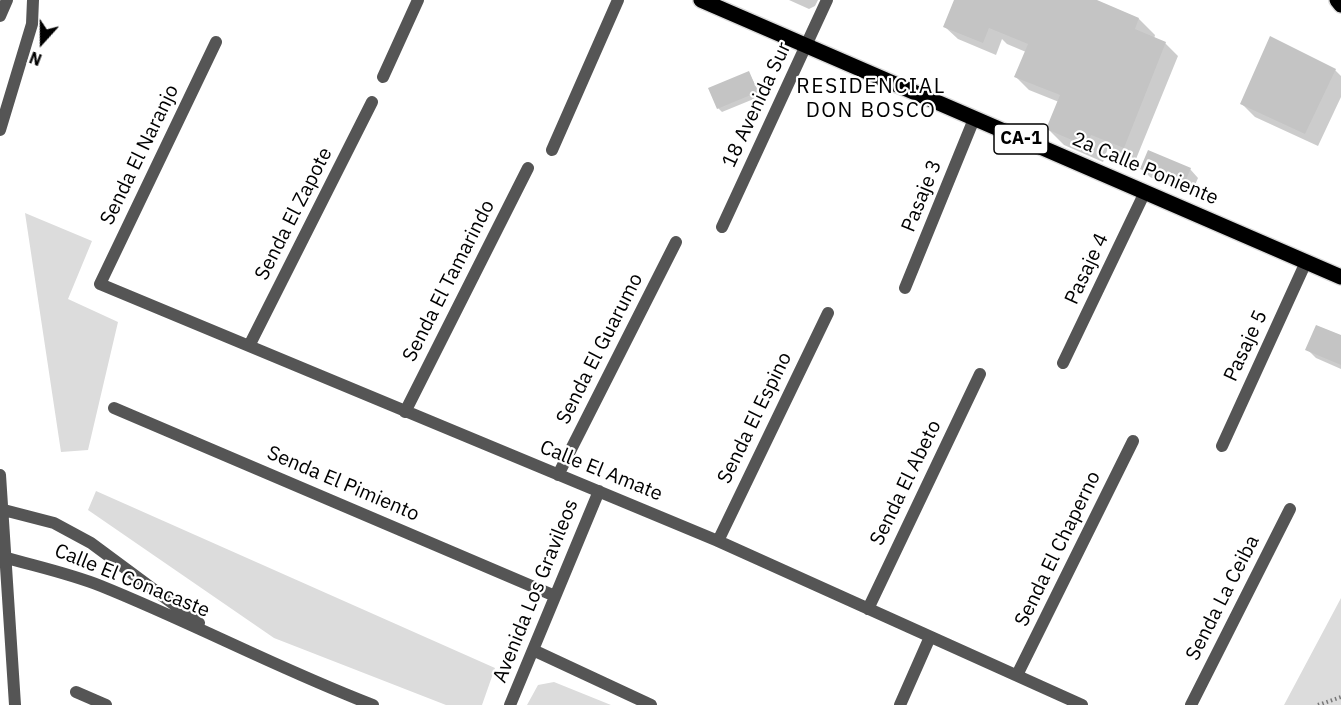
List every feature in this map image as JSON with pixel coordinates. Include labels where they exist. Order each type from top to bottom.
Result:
[{"type":"main road","name":"2a Calle Poniente","points":[[701,0],[1341,277]]},
{"type":"main road","points":[[1337,0],[1341,5]]},
{"type":"street","points":[[0,16],[7,0]]},
{"type":"street","points":[[0,130],[32,24],[33,0]]},
{"type":"street","points":[[383,76],[418,0]]},
{"type":"street","points":[[552,150],[618,0]]},
{"type":"street","name":"18 Avenida Sur","points":[[722,227],[827,0]]},
{"type":"street","name":"Senda El Naranjo","points":[[100,284],[216,42]]},
{"type":"street","name":"Senda El Zapote","points":[[250,344],[372,102]]},
{"type":"street","name":"Pasaje 3","points":[[905,288],[974,119]]},
{"type":"street","name":"Senda El Tamarindo","points":[[405,412],[528,168]]},
{"type":"street","name":"Pasaje 4","points":[[1063,363],[1145,192]]},
{"type":"street","name":"Senda El Guarumo","points":[[558,475],[676,242]]},
{"type":"street","name":"Pasaje 5","points":[[1222,446],[1306,262]]},
{"type":"street","name":"Calle El Amate","points":[[100,284],[250,344],[405,412],[718,541],[1082,705]]},
{"type":"street","name":"Senda El Espino","points":[[718,541],[828,313]]},
{"type":"street","name":"Senda El Abeto","points":[[868,609],[980,374]]},
{"type":"street","name":"Senda El Pimiento","points":[[114,408],[555,596]]},
{"type":"street","name":"Senda El Chaperno","points":[[1017,675],[1133,441]]},
{"type":"street","points":[[0,475],[3,557],[15,705]]},
{"type":"street","name":"Avenida Los Gravileos","points":[[510,705],[598,491]]},
{"type":"street","name":"Calle El Conacaste","points":[[1,509],[54,523],[92,543],[214,635]]},
{"type":"street","name":"Senda La Ceiba","points":[[1191,705],[1290,509]]},
{"type":"street","name":"Calle El Conacaste","points":[[3,557],[51,569],[99,585],[331,689],[373,705]]},
{"type":"street","points":[[900,705],[930,638]]},
{"type":"street","points":[[533,650],[651,705]]},
{"type":"street","points":[[76,692],[106,705]]},
{"type":"path","points":[[1318,705],[1341,697]]},
{"type":"shaded area","points":[[25,213],[92,241],[68,299],[118,322],[88,450],[61,452]]},
{"type":"shaded area","points":[[96,491],[495,668],[482,705],[446,705],[274,638],[88,510]]},
{"type":"shaded area","points":[[1341,598],[1341,705],[1284,705]]},
{"type":"shaded area","points":[[554,682],[611,705],[527,705],[538,685]]},
{"type":"building","points":[[954,0],[1097,0],[1139,18],[1135,29],[1166,42],[1124,148],[1091,135],[1086,146],[1046,129],[1060,95],[1014,77],[1028,44],[989,28],[983,43],[943,27]]},
{"type":"building","points":[[1270,36],[1336,69],[1305,134],[1240,104]]},
{"type":"building","points":[[749,71],[758,92],[717,109],[708,88]]},
{"type":"building","points":[[1148,150],[1191,168],[1183,187],[1140,169]]},
{"type":"building","points":[[1316,325],[1341,335],[1341,365],[1305,350]]},
{"type":"district","name":"RESIDENCIAL DON BOSCO","points":[[871,99]]}]
